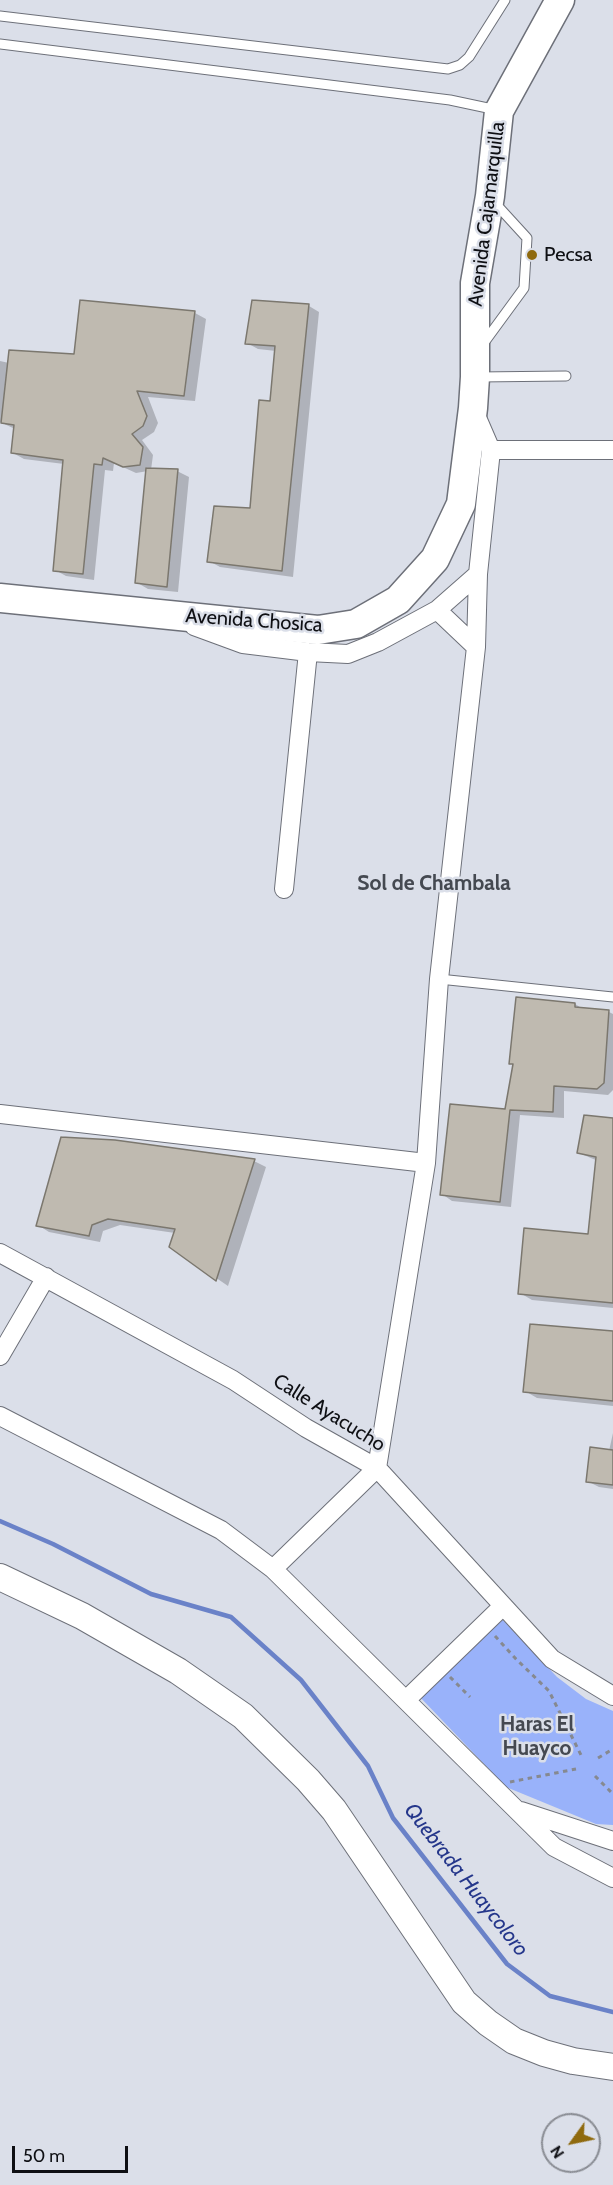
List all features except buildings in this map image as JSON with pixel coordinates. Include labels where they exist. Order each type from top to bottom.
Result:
[{"type":"main road","name":"Avenida Cajamarquilla","points":[[473,408],[475,283],[490,196],[499,111],[560,0]]},
{"type":"main road","name":"Avenida Chosica","points":[[0,598],[318,630],[356,624],[398,600],[435,560],[461,504],[473,408]]},
{"type":"main road","points":[[0,1577],[82,1616],[178,1671],[243,1716],[308,1780],[334,1810],[458,1994],[488,2023],[514,2041],[544,2053],[573,2061],[613,2067]]},
{"type":"street","points":[[273,1569],[377,1468],[426,1163],[439,979],[476,647],[478,574],[491,450],[473,408]]},
{"type":"street","points":[[491,450],[613,450]]},
{"type":"street","points":[[158,614],[243,644],[308,652],[348,654],[378,642],[437,610],[478,574]]},
{"type":"street","points":[[437,610],[476,647]]},
{"type":"street","points":[[284,889],[308,652]]},
{"type":"street","points":[[0,1114],[426,1163]]},
{"type":"street","name":"Calle Ayacucho","points":[[0,1253],[233,1380],[306,1428],[377,1468],[552,1659],[613,1696]]},
{"type":"street","points":[[0,1356],[46,1277]]},
{"type":"street","points":[[0,1416],[221,1530],[273,1569],[554,1847],[613,1878]]},
{"type":"street","points":[[406,1700],[503,1606]]},
{"type":"street","points":[[516,1809],[613,1841]]},
{"type":"lane","points":[[0,16],[448,69],[460,65],[469,57],[505,0]]},
{"type":"lane","points":[[0,44],[450,100],[499,111]]},
{"type":"lane","points":[[490,196],[526,238],[524,288],[475,366],[566,376]]},
{"type":"lane","points":[[439,979],[613,997]]},
{"type":"path","points":[[484,1624],[549,1691],[581,1755]]},
{"type":"path","points":[[440,1667],[470,1697]]},
{"type":"path","points":[[598,1758],[613,1749]]},
{"type":"path","points":[[492,1786],[576,1769]]},
{"type":"path","points":[[595,1776],[613,1794]]},
{"type":"shaded area","points":[[498,1615],[557,1677],[586,1699],[613,1711],[613,1825],[596,1824],[506,1787],[418,1695]]},
{"type":"waterway","name":"Quebrada Huaycoloro","points":[[0,1521],[53,1544],[151,1594],[231,1617],[301,1680],[368,1766],[393,1818],[507,1964],[550,1996],[613,2012]]},
{"type":"place","name":"Pecsa","points":[[532,255]]},
{"type":"district","name":"Sol de Chambala","points":[[434,884]]},
{"type":"district","name":"Haras El Huayco","points":[[537,1737]]}]
